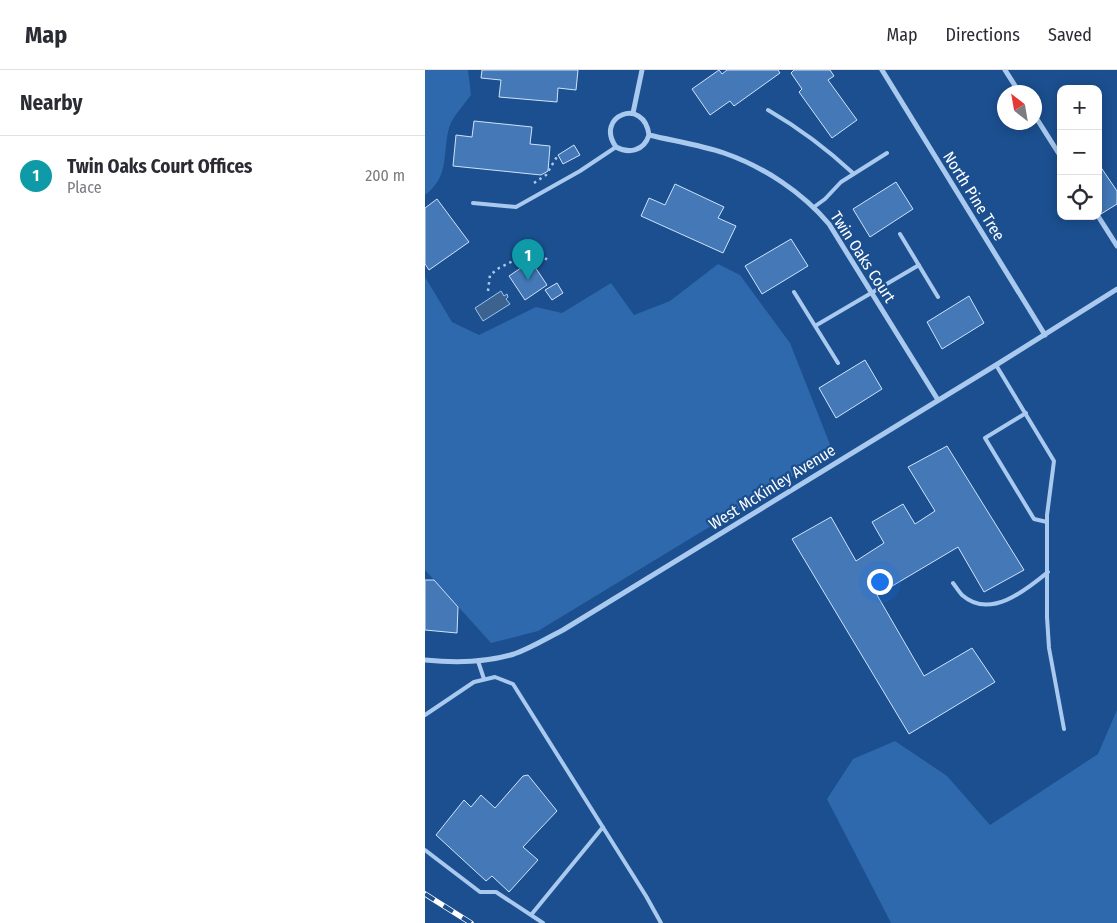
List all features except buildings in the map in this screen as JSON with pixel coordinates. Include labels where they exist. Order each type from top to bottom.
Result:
[{"type":"street","points":[[633,113],[642,70]]},
{"type":"street","name":"North Pine Tree","points":[[882,70],[1045,335]]},
{"type":"street","points":[[1005,70],[1015,85]]},
{"type":"street","points":[[633,113],[644,120],[649,135],[646,144],[627,152],[616,147],[610,136],[612,124],[620,116],[633,113]]},
{"type":"street","points":[[1042,127],[1057,152]]},
{"type":"street","name":"Twin Oaks Court","points":[[649,135],[725,153],[766,173],[814,207],[829,224],[938,400]]},
{"type":"street","points":[[1101,220],[1117,246]]},
{"type":"street","name":"West McKinley Avenue","points":[[425,660],[456,663],[514,654],[563,630],[938,400],[997,366],[1117,289]]},
{"type":"lane","points":[[768,110],[795,126],[821,145],[854,174]]},
{"type":"lane","points":[[473,203],[516,207],[580,171],[616,147]]},
{"type":"lane","points":[[814,207],[825,199],[841,182],[887,153]]},
{"type":"lane","points":[[900,234],[938,297]]},
{"type":"lane","points":[[815,326],[919,265]]},
{"type":"lane","points":[[794,292],[838,363]]},
{"type":"lane","points":[[997,366],[1054,461],[1047,522],[1047,617],[1049,648],[1064,729]]},
{"type":"lane","points":[[1026,413],[985,438],[1034,519],[1047,522]]},
{"type":"lane","points":[[953,583],[962,596],[977,604],[994,605],[1029,587],[1048,572]]},
{"type":"lane","points":[[478,661],[484,679]]},
{"type":"lane","points":[[425,715],[465,687],[484,679],[495,677],[513,684],[661,923]]},
{"type":"lane","points":[[531,915],[603,827]]},
{"type":"lane","points":[[425,850],[480,892],[496,892],[543,923]]},
{"type":"path","points":[[534,183],[546,175],[558,155]]},
{"type":"path","points":[[487,292],[491,275],[499,268],[525,255],[535,253],[550,261]]},
{"type":"shaded area","points":[[425,70],[468,70],[471,95],[455,115],[449,128],[442,173],[433,188],[425,195]]},
{"type":"shaded area","points":[[718,264],[740,275],[790,343],[833,452],[538,631],[491,643],[425,570],[425,277],[452,322],[479,335],[536,307],[562,313],[611,283],[634,315],[670,301]]},
{"type":"shaded area","points":[[501,291],[504,296],[507,294],[508,297],[506,299],[510,304],[483,321],[475,308]]},
{"type":"shaded area","points":[[1117,710],[1117,923],[891,923],[827,799],[853,759],[895,741],[947,776],[990,825],[1098,754]]},
{"type":"railway","points":[[425,894],[471,923]]},
{"type":"place","name":"Twin Oaks Court Offices","points":[[528,280]]}]
